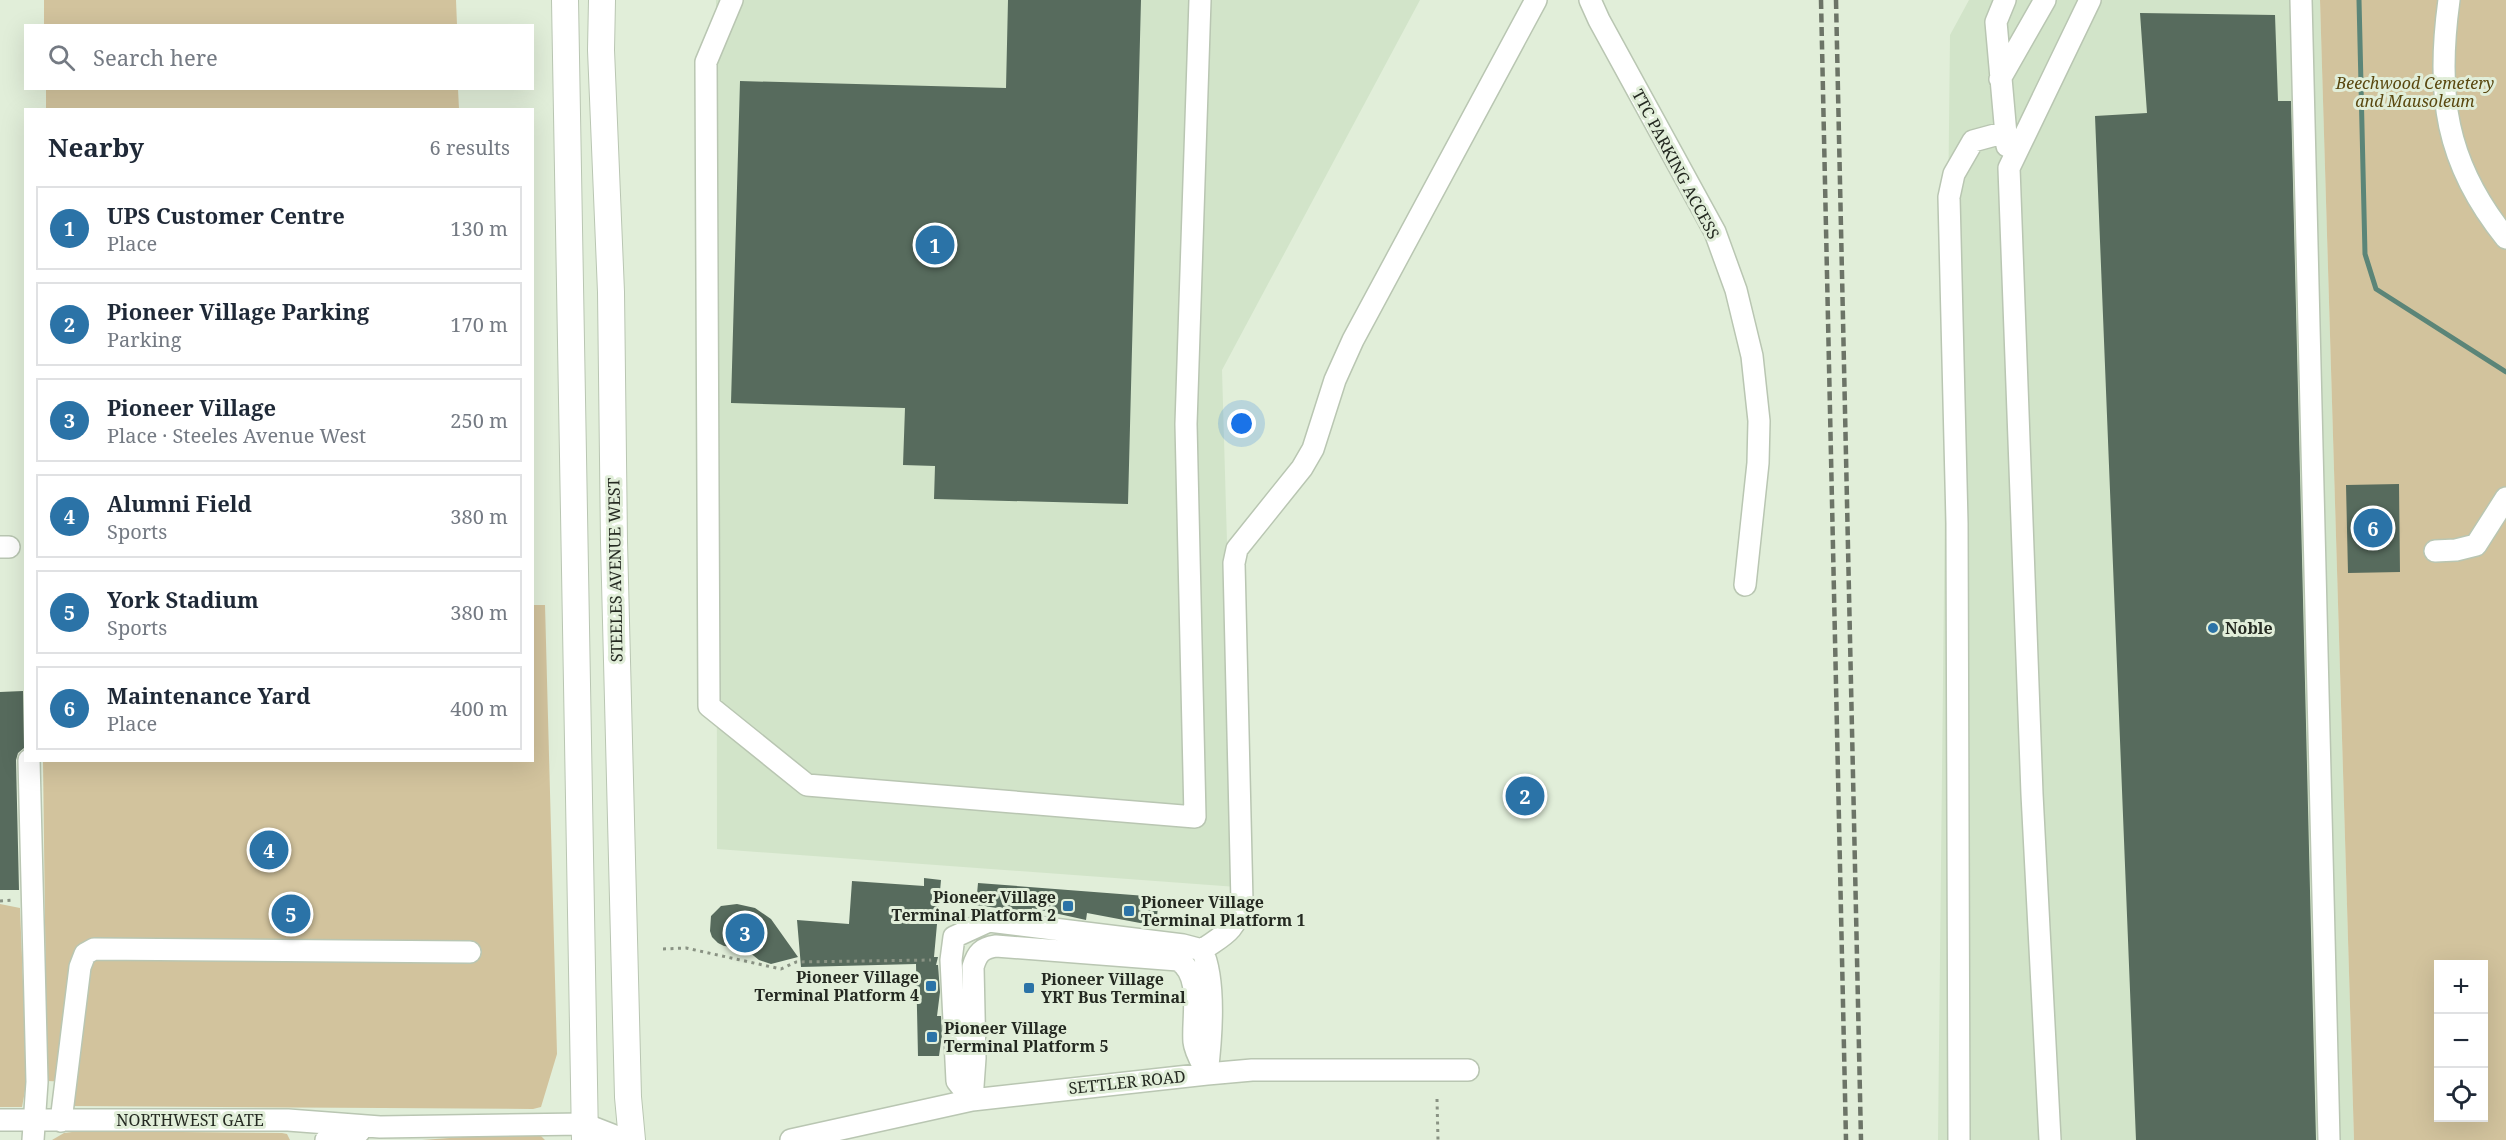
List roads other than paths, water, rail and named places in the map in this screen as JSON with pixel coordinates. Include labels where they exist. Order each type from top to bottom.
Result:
[{"type":"main road","points":[[565,0],[584,1132]]},
{"type":"main road","name":"STEELES AVENUE WEST","points":[[602,0],[601,50],[610,292],[628,1096],[632,1140]]},
{"type":"street","points":[[732,0],[706,62],[709,705],[807,785],[1195,817],[1186,424],[1200,0]]},
{"type":"street","points":[[1202,950],[1238,921],[1242,902],[1234,563],[1237,549],[1302,468],[1313,449],[1335,380],[1353,340],[1536,0]]},
{"type":"street","name":"TTC PARKING ACCESS","points":[[1590,0],[1715,232],[1736,290],[1752,356],[1759,421],[1758,463],[1745,585]]},
{"type":"street","points":[[2006,0],[1996,22],[2009,168],[2032,794],[2050,1140]]},
{"type":"street","points":[[2000,79],[2045,0]]},
{"type":"street","points":[[2009,168],[2090,0]]},
{"type":"street","points":[[2301,0],[2329,1140]]},
{"type":"street","points":[[2449,0],[2442,70],[2447,123],[2467,179],[2484,211],[2506,238]]},
{"type":"street","points":[[1959,1140],[1957,534],[1949,197],[1954,174],[1973,141],[2006,132]]},
{"type":"street","points":[[2435,551],[2456,550],[2476,545],[2506,498]]},
{"type":"street","points":[[29,762],[37,1082],[33,1130]]},
{"type":"street","points":[[972,1100],[957,1081],[951,960],[954,937],[989,921],[1183,945],[1202,950]]},
{"type":"street","points":[[972,1100],[975,1058],[973,967],[976,956],[983,948],[996,946],[1178,960],[1185,964],[1192,978],[1194,1045],[1207,1074]]},
{"type":"street","points":[[61,1121],[80,967],[84,954],[94,949],[470,952]]},
{"type":"street","points":[[1202,950],[1208,968],[1211,1030],[1207,1074]]},
{"type":"street","name":"SETTLER ROAD","points":[[791,1140],[972,1100],[1207,1074],[1252,1070],[1468,1070]]},
{"type":"street","name":"NORTHWEST GATE","points":[[0,1120],[33,1130],[61,1121],[288,1120],[380,1127],[584,1132],[625,1140]]},
{"type":"street","name":"NORTHWEST GATE","points":[[326,1140],[380,1127]]},
{"type":"waterway","points":[[2359,0],[2365,254],[2376,289],[2506,372]]},
{"type":"railway","points":[[1821,0],[1846,1140]]},
{"type":"railway","points":[[1836,0],[1861,1140]]},
{"type":"place","name":"UPS Customer Centre","points":[[935,245]]},
{"type":"place","name":"Maintenance Yard","points":[[2373,528]]},
{"type":"place","name":"Noble","points":[[2213,628]]},
{"type":"place","name":"Pioneer Village Parking","points":[[1525,796]]},
{"type":"place","name":"Alumni Field","points":[[269,850]]},
{"type":"place","name":"Pioneer Village Terminal Platform 2","points":[[1068,906]]},
{"type":"place","name":"Pioneer Village Terminal Platform 1","points":[[1129,911]]},
{"type":"place","name":"York Stadium","points":[[291,914]]},
{"type":"place","name":"Pioneer Village","points":[[745,933]]},
{"type":"place","name":"Pioneer Village Terminal Platform 4","points":[[931,986]]},
{"type":"place","name":"Pioneer Village YRT Bus Terminal","points":[[1029,988]]},
{"type":"place","name":"Pioneer Village Terminal Platform 5","points":[[932,1037]]},
{"type":"park label","name":"Beechwood Cemetery and Mausoleum","points":[[2415,92]]}]
